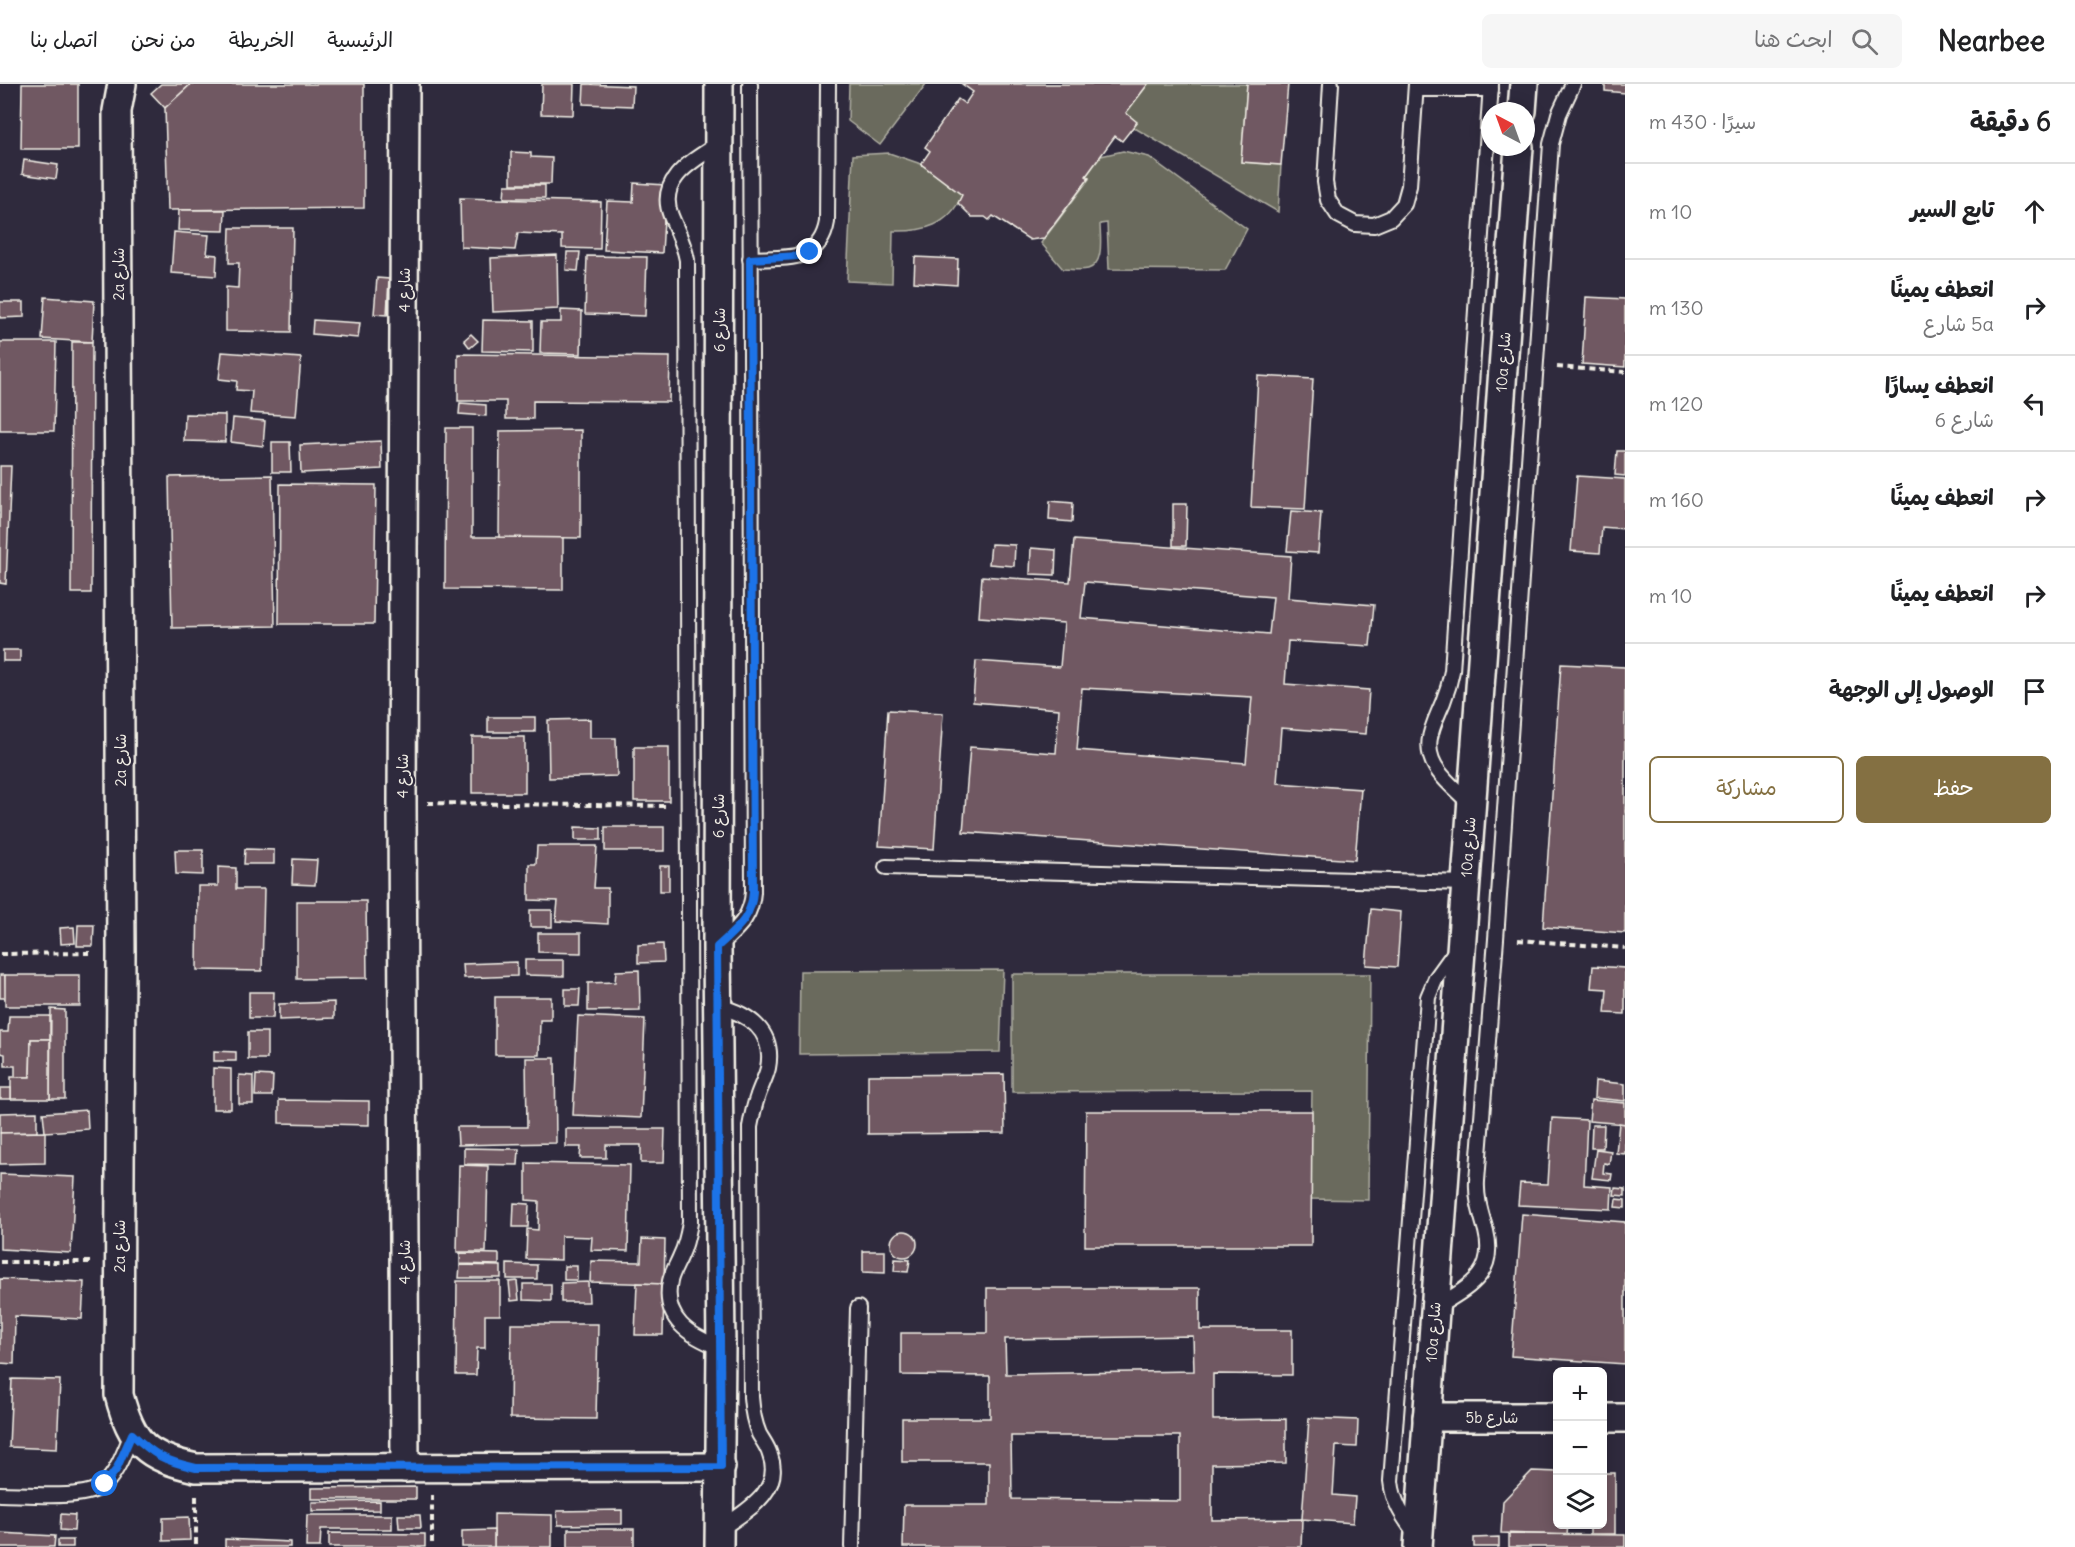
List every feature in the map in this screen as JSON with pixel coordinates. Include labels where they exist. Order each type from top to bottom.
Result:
[{"type":"street","name":"2a شارع","points":[[122,84],[117,111],[121,953],[119,1395],[132,1434]]},
{"type":"street","name":"شارع 4","points":[[405,84],[402,802],[405,1468]]},
{"type":"street","name":"شارع 6","points":[[719,84],[717,947],[721,1348],[719,1538]]},
{"type":"street","points":[[1523,102],[1524,84]]},
{"type":"street","name":"10a شارع","points":[[1418,1542],[1518,156]]},
{"type":"street","name":"5b شارع","points":[[1427,1417],[1553,1417]]},
{"type":"street","points":[[1607,1418],[1625,1418]]},
{"type":"street","points":[[132,1434],[151,1452],[171,1462],[196,1468],[721,1467]]},
{"type":"lane","points":[[717,947],[748,915],[753,892],[750,84]]},
{"type":"lane","points":[[750,259],[798,256],[810,252],[825,234],[828,84]]},
{"type":"lane","points":[[1331,84],[1325,182],[1328,200],[1338,215],[1355,224],[1374,225],[1391,218],[1404,204],[1409,186],[1416,87],[1491,86],[1452,671],[1444,701],[1431,728],[1429,742],[1431,757],[1437,770],[1471,805]]},
{"type":"lane","points":[[1435,1308],[1474,1283],[1482,1274],[1487,1263],[1488,1240],[1476,1193],[1496,939],[1551,144],[1559,114],[1572,84]]},
{"type":"lane","points":[[720,143],[681,170],[673,179],[668,202],[670,214],[681,236],[687,260],[690,1223],[682,1253],[670,1280],[669,1295],[678,1323],[689,1333],[721,1348]]},
{"type":"lane","points":[[886,867],[1466,883]]},
{"type":"lane","points":[[1418,1542],[1392,1495],[1391,1480],[1428,997],[1436,978],[1461,942]]},
{"type":"lane","points":[[718,1006],[735,1010],[748,1017],[759,1027],[766,1040],[769,1055],[768,1070],[757,1097],[750,1127],[751,1397],[754,1421],[773,1466],[768,1490],[719,1538]]},
{"type":"lane","points":[[852,1547],[858,1308]]},
{"type":"lane","points":[[0,1494],[89,1493],[105,1484],[116,1470],[132,1434]]},
{"type":"path","points":[[1536,366],[1625,372]]},
{"type":"path","points":[[402,802],[689,806]]},
{"type":"path","points":[[1496,939],[1625,948]]},
{"type":"path","points":[[0,954],[121,953]]},
{"type":"path","points":[[0,1263],[119,1261]]},
{"type":"path","points":[[196,1468],[196,1547]]},
{"type":"path","points":[[432,1468],[432,1547]]},
{"type":"green space","points":[[849,84],[926,84],[880,145],[848,121]]},
{"type":"green space","points":[[1148,84],[1247,84],[1241,162],[1281,165],[1278,212],[1133,127],[1137,122],[1126,113]]},
{"type":"green space","points":[[1123,151],[1149,157],[1247,229],[1225,270],[1109,269],[1107,223],[1100,224],[1100,250],[1097,262],[1085,270],[1063,269],[1041,243],[1089,179],[1086,176],[1101,156]]},
{"type":"green space","points":[[889,153],[921,164],[962,195],[950,214],[934,225],[915,230],[893,231],[892,283],[847,281],[853,155]]},
{"type":"green space","points":[[1003,970],[1000,1052],[799,1054],[800,971]]},
{"type":"green space","points":[[1012,974],[1370,974],[1368,1200],[1310,1199],[1312,1091],[1012,1092]]},
{"type":"building","points":[[22,84],[78,84],[78,149],[21,149]]},
{"type":"building","points":[[161,84],[191,84],[165,108],[151,93]]},
{"type":"building","points":[[191,84],[364,84],[364,208],[168,210],[165,108]]},
{"type":"building","points":[[542,84],[574,84],[573,115],[541,114]]},
{"type":"building","points":[[584,84],[633,86],[632,106],[583,104]]},
{"type":"building","points":[[962,84],[1148,84],[1126,113],[1137,122],[1122,141],[1115,136],[1086,176],[1089,178],[1044,238],[1030,240],[993,216],[989,220],[985,217],[972,217],[958,203],[962,195],[921,164],[930,151],[925,147],[958,99],[965,104],[973,92]]},
{"type":"building","points":[[1247,84],[1288,84],[1281,165],[1241,162]]},
{"type":"building","points":[[1605,84],[1625,84],[1625,93],[1605,91]]},
{"type":"building","points":[[511,152],[531,153],[531,157],[552,158],[551,184],[511,184]]},
{"type":"building","points":[[24,160],[58,165],[56,179],[22,174]]},
{"type":"building","points":[[634,183],[666,185],[662,253],[604,250],[607,201],[633,202]]},
{"type":"building","points":[[505,185],[545,185],[545,198],[504,198]]},
{"type":"building","points":[[460,198],[601,202],[600,249],[562,248],[562,235],[518,233],[515,250],[461,247]]},
{"type":"building","points":[[179,210],[225,210],[224,231],[178,230]]},
{"type":"building","points":[[230,228],[293,228],[291,332],[226,331],[226,287],[238,288],[239,263],[229,263]]},
{"type":"building","points":[[174,232],[209,235],[207,254],[217,255],[216,276],[171,273]]},
{"type":"building","points":[[567,252],[580,252],[578,271],[566,270]]},
{"type":"building","points":[[557,255],[558,309],[493,312],[491,258]]},
{"type":"building","points":[[587,256],[647,257],[645,316],[585,314]]},
{"type":"building","points":[[915,257],[958,259],[957,285],[914,282]]},
{"type":"building","points":[[377,278],[389,279],[387,315],[374,314]]},
{"type":"building","points":[[45,297],[94,301],[92,342],[42,339]]},
{"type":"building","points":[[1586,297],[1625,299],[1625,367],[1582,364]]},
{"type":"building","points":[[0,302],[24,302],[24,317],[0,318]]},
{"type":"building","points":[[561,310],[582,311],[581,354],[540,353],[541,322],[561,322]]},
{"type":"building","points":[[313,320],[360,323],[358,338],[312,334]]},
{"type":"building","points":[[483,320],[533,321],[533,352],[482,351]]},
{"type":"building","points":[[471,334],[478,341],[470,348],[464,340]]},
{"type":"building","points":[[0,342],[56,342],[54,431],[0,431]]},
{"type":"building","points":[[72,342],[92,342],[91,593],[71,593]]},
{"type":"building","points":[[222,352],[301,358],[296,416],[250,413],[252,391],[236,390],[237,381],[219,379]]},
{"type":"building","points":[[458,354],[670,357],[669,402],[533,401],[533,419],[506,419],[506,401],[458,401]]},
{"type":"building","points":[[1258,376],[1313,379],[1305,509],[1251,507]]},
{"type":"building","points":[[460,403],[486,405],[486,416],[459,414]]},
{"type":"building","points":[[185,414],[225,415],[225,442],[184,441]]},
{"type":"building","points":[[233,418],[265,421],[263,446],[231,442]]},
{"type":"building","points":[[446,428],[472,428],[472,537],[563,537],[563,590],[445,589]]},
{"type":"building","points":[[581,430],[581,538],[499,537],[500,431]]},
{"type":"building","points":[[381,441],[382,469],[301,473],[300,445]]},
{"type":"building","points":[[272,442],[290,442],[291,472],[272,472]]},
{"type":"building","points":[[1617,451],[1625,451],[1625,476],[1615,475]]},
{"type":"building","points":[[0,466],[11,466],[6,584],[0,583]]},
{"type":"building","points":[[272,475],[275,626],[172,628],[169,477]]},
{"type":"building","points":[[1577,476],[1625,479],[1625,529],[1602,527],[1600,553],[1571,551]]},
{"type":"building","points":[[280,484],[376,485],[374,624],[279,624]]},
{"type":"building","points":[[1050,501],[1073,503],[1072,522],[1049,520]]},
{"type":"building","points":[[1173,504],[1187,504],[1186,546],[1173,546]]},
{"type":"building","points":[[1291,511],[1321,513],[1318,553],[1287,551]]},
{"type":"building","points":[[1074,540],[1291,556],[1288,598],[1374,605],[1370,646],[1288,641],[1285,684],[1369,690],[1366,734],[1281,728],[1277,783],[1361,789],[1355,860],[963,832],[970,747],[1056,753],[1059,709],[973,702],[976,661],[1060,667],[1064,623],[979,617],[982,576],[1070,582]],"holes":[[[1085,582],[1273,597],[1269,634],[1081,618]],[[1082,688],[1252,697],[1246,763],[1077,750]]]},
{"type":"building","points":[[991,544],[1015,545],[1014,566],[989,564]]},
{"type":"building","points":[[1031,548],[1056,550],[1055,575],[1030,574]]},
{"type":"building","points":[[3,650],[20,650],[20,661],[3,661]]},
{"type":"building","points":[[1561,664],[1625,667],[1625,933],[1543,927]]},
{"type":"building","points":[[888,710],[943,713],[934,849],[879,846]]},
{"type":"building","points":[[488,717],[535,717],[535,732],[488,732]]},
{"type":"building","points":[[590,719],[590,738],[616,738],[617,776],[549,778],[548,720]]},
{"type":"building","points":[[472,737],[525,737],[525,793],[472,793]]},
{"type":"building","points":[[634,747],[669,747],[669,801],[634,801]]},
{"type":"building","points":[[575,827],[601,828],[601,840],[575,840]]},
{"type":"building","points":[[605,827],[664,827],[664,851],[605,851]]},
{"type":"building","points":[[537,846],[597,846],[594,888],[608,888],[608,924],[556,921],[558,901],[529,900],[529,864],[536,864]]},
{"type":"building","points":[[245,849],[274,850],[274,864],[244,864]]},
{"type":"building","points":[[175,850],[203,850],[203,875],[176,874]]},
{"type":"building","points":[[293,859],[317,860],[315,885],[292,884]]},
{"type":"building","points":[[660,866],[669,866],[669,891],[660,891]]},
{"type":"building","points":[[218,867],[236,868],[236,889],[264,889],[262,971],[197,970],[198,886],[218,886]]},
{"type":"building","points":[[297,901],[366,901],[367,978],[297,979]]},
{"type":"building","points":[[1371,909],[1401,912],[1397,967],[1366,965]]},
{"type":"building","points":[[530,910],[552,910],[552,927],[530,927]]},
{"type":"building","points":[[78,925],[94,925],[93,946],[77,946]]},
{"type":"building","points":[[74,927],[75,943],[61,944],[60,928]]},
{"type":"building","points":[[538,933],[581,933],[581,953],[538,952]]},
{"type":"building","points":[[663,944],[664,962],[638,963],[638,945]]},
{"type":"building","points":[[525,960],[564,960],[564,976],[525,975]]},
{"type":"building","points":[[517,962],[517,976],[464,978],[463,964]]},
{"type":"building","points":[[1593,966],[1625,968],[1625,1014],[1605,1013],[1607,989],[1591,988]]},
{"type":"building","points":[[639,970],[640,1010],[588,1011],[588,983],[615,982],[616,971]]},
{"type":"building","points":[[0,975],[5,975],[6,998],[0,998]]},
{"type":"building","points":[[5,975],[80,975],[80,1006],[5,1006]]},
{"type":"building","points":[[565,989],[580,989],[579,1006],[565,1006]]},
{"type":"building","points":[[249,992],[274,992],[273,1018],[249,1018]]},
{"type":"building","points":[[495,997],[551,997],[551,1020],[540,1020],[539,1055],[495,1055]]},
{"type":"building","points":[[334,1002],[334,1018],[279,1020],[279,1004]]},
{"type":"building","points":[[51,1009],[65,1010],[65,1099],[50,1099]]},
{"type":"building","points":[[9,1016],[50,1016],[50,1039],[31,1039],[30,1077],[15,1077],[15,1066],[5,1066],[5,1054],[0,1053],[0,1032],[8,1032]]},
{"type":"building","points":[[578,1016],[645,1019],[641,1118],[573,1115]]},
{"type":"building","points":[[248,1032],[267,1032],[267,1059],[248,1059]]},
{"type":"building","points":[[31,1039],[50,1039],[50,1099],[11,1099],[11,1077],[30,1077]]},
{"type":"building","points":[[214,1051],[236,1052],[236,1061],[214,1061]]},
{"type":"building","points":[[526,1058],[555,1058],[556,1143],[458,1145],[457,1127],[527,1127]]},
{"type":"building","points":[[213,1068],[231,1069],[231,1109],[213,1109]]},
{"type":"building","points":[[1004,1074],[1005,1133],[868,1134],[868,1075]]},
{"type":"building","points":[[239,1075],[253,1076],[253,1104],[239,1104]]},
{"type":"building","points":[[256,1075],[273,1076],[272,1096],[255,1096]]},
{"type":"building","points":[[1595,1081],[1625,1084],[1625,1101],[1594,1098]]},
{"type":"building","points":[[0,1088],[11,1088],[11,1099],[0,1099]]},
{"type":"building","points":[[279,1100],[369,1101],[369,1125],[279,1123]]},
{"type":"building","points":[[1591,1100],[1625,1103],[1625,1124],[1589,1121]]},
{"type":"building","points":[[87,1110],[88,1129],[45,1132],[43,1113]]},
{"type":"building","points":[[1086,1111],[1312,1111],[1311,1246],[1085,1246]]},
{"type":"building","points":[[37,1112],[37,1132],[0,1133],[0,1113]]},
{"type":"building","points":[[1552,1118],[1587,1120],[1584,1185],[1612,1187],[1611,1209],[1518,1205],[1520,1183],[1548,1184]]},
{"type":"building","points":[[1619,1123],[1625,1124],[1625,1154],[1616,1153]]},
{"type":"building","points":[[1592,1125],[1604,1125],[1603,1148],[1591,1148]]},
{"type":"building","points":[[566,1129],[665,1129],[664,1163],[641,1163],[641,1145],[606,1145],[606,1158],[580,1158],[581,1147],[566,1147]]},
{"type":"building","points":[[45,1132],[45,1163],[0,1164],[0,1133]]},
{"type":"building","points":[[464,1148],[519,1149],[518,1165],[464,1164]]},
{"type":"building","points":[[1596,1149],[1611,1151],[1609,1164],[1604,1163],[1603,1173],[1612,1174],[1611,1180],[1592,1178]]},
{"type":"building","points":[[526,1163],[630,1165],[628,1251],[591,1250],[592,1237],[561,1236],[561,1260],[526,1259],[527,1229],[538,1230],[539,1201],[526,1200]]},
{"type":"building","points":[[459,1165],[488,1166],[486,1252],[457,1252]]},
{"type":"building","points":[[0,1174],[75,1177],[71,1253],[0,1249]]},
{"type":"building","points":[[1615,1188],[1625,1189],[1625,1196],[1614,1195]]},
{"type":"building","points":[[1616,1199],[1625,1200],[1625,1208],[1615,1207]]},
{"type":"building","points":[[514,1203],[529,1204],[528,1227],[513,1227]]},
{"type":"building","points":[[1522,1214],[1625,1222],[1625,1364],[1511,1356]]},
{"type":"building","points":[[904,1231],[913,1235],[917,1244],[913,1253],[904,1257],[895,1253],[891,1244],[895,1235]]},
{"type":"building","points":[[642,1239],[665,1240],[664,1284],[590,1282],[591,1261],[641,1262]]},
{"type":"building","points":[[863,1251],[885,1251],[885,1273],[863,1272]]},
{"type":"building","points":[[460,1253],[499,1254],[499,1265],[460,1264]]},
{"type":"building","points":[[895,1259],[910,1260],[908,1272],[894,1271]]},
{"type":"building","points":[[507,1264],[537,1265],[537,1279],[507,1279]]},
{"type":"building","points":[[460,1265],[501,1266],[501,1278],[459,1278]]},
{"type":"building","points":[[564,1266],[577,1266],[577,1280],[564,1280]]},
{"type":"building","points":[[0,1279],[84,1282],[82,1319],[15,1316],[14,1364],[0,1363]]},
{"type":"building","points":[[457,1281],[500,1281],[500,1315],[485,1315],[485,1348],[477,1348],[476,1375],[456,1375]]},
{"type":"building","points":[[517,1281],[519,1300],[511,1301],[509,1282]]},
{"type":"building","points":[[588,1282],[589,1302],[561,1302],[561,1283]]},
{"type":"building","points":[[637,1283],[664,1284],[663,1335],[635,1335]]},
{"type":"building","points":[[523,1284],[551,1284],[551,1301],[523,1300]]},
{"type":"building","points":[[987,1288],[1200,1288],[1200,1330],[1292,1330],[1292,1375],[1213,1374],[1213,1420],[1286,1419],[1286,1463],[1212,1464],[1212,1520],[1302,1519],[1301,1547],[903,1547],[904,1505],[989,1505],[989,1462],[902,1462],[902,1418],[990,1418],[990,1376],[901,1375],[901,1333],[987,1333]],"holes":[[[1193,1336],[1194,1371],[1006,1374],[1005,1339]],[[1011,1436],[1180,1436],[1180,1501],[1012,1499]]]},
{"type":"building","points":[[511,1324],[598,1324],[596,1419],[510,1418]]},
{"type":"building","points":[[12,1379],[60,1380],[57,1449],[9,1447]]},
{"type":"building","points":[[1309,1418],[1358,1420],[1357,1447],[1336,1446],[1333,1495],[1355,1497],[1353,1523],[1302,1519]]},
{"type":"building","points":[[1532,1471],[1553,1472],[1553,1529],[1568,1529],[1567,1535],[1501,1533],[1503,1501]]},
{"type":"building","points":[[1607,1473],[1615,1473],[1615,1534],[1590,1534],[1590,1529],[1607,1529]]},
{"type":"building","points":[[416,1487],[416,1499],[311,1499],[311,1488]]},
{"type":"building","points":[[380,1501],[380,1510],[312,1511],[312,1502]]},
{"type":"building","points":[[622,1510],[622,1524],[558,1525],[557,1511]]},
{"type":"building","points":[[61,1514],[75,1515],[74,1531],[60,1530]]},
{"type":"building","points":[[494,1514],[552,1515],[552,1547],[494,1547]]},
{"type":"building","points":[[307,1515],[392,1515],[392,1529],[321,1529],[320,1547],[306,1547]]},
{"type":"building","points":[[398,1515],[420,1515],[421,1528],[399,1528]]},
{"type":"building","points":[[189,1517],[190,1540],[163,1541],[163,1518]]},
{"type":"building","points":[[568,1529],[634,1529],[634,1547],[568,1547]]},
{"type":"building","points":[[494,1530],[494,1547],[462,1547],[462,1531]]},
{"type":"building","points":[[0,1533],[55,1536],[54,1547],[0,1547]]},
{"type":"building","points":[[329,1533],[425,1534],[425,1547],[329,1547]]},
{"type":"building","points":[[1509,1534],[1625,1535],[1625,1547],[1509,1547]]},
{"type":"building","points":[[1499,1537],[1499,1547],[1474,1547],[1474,1538]]},
{"type":"building","points":[[225,1539],[290,1542],[290,1547],[225,1547]]},
{"type":"building","points":[[58,1540],[73,1540],[73,1547],[58,1547]]},
{"type":"route","points":[[105,1484],[116,1470],[132,1434],[151,1452],[171,1462],[196,1468],[721,1467],[717,947],[741,925],[748,915],[753,892],[750,259],[798,256],[810,252]]}]
